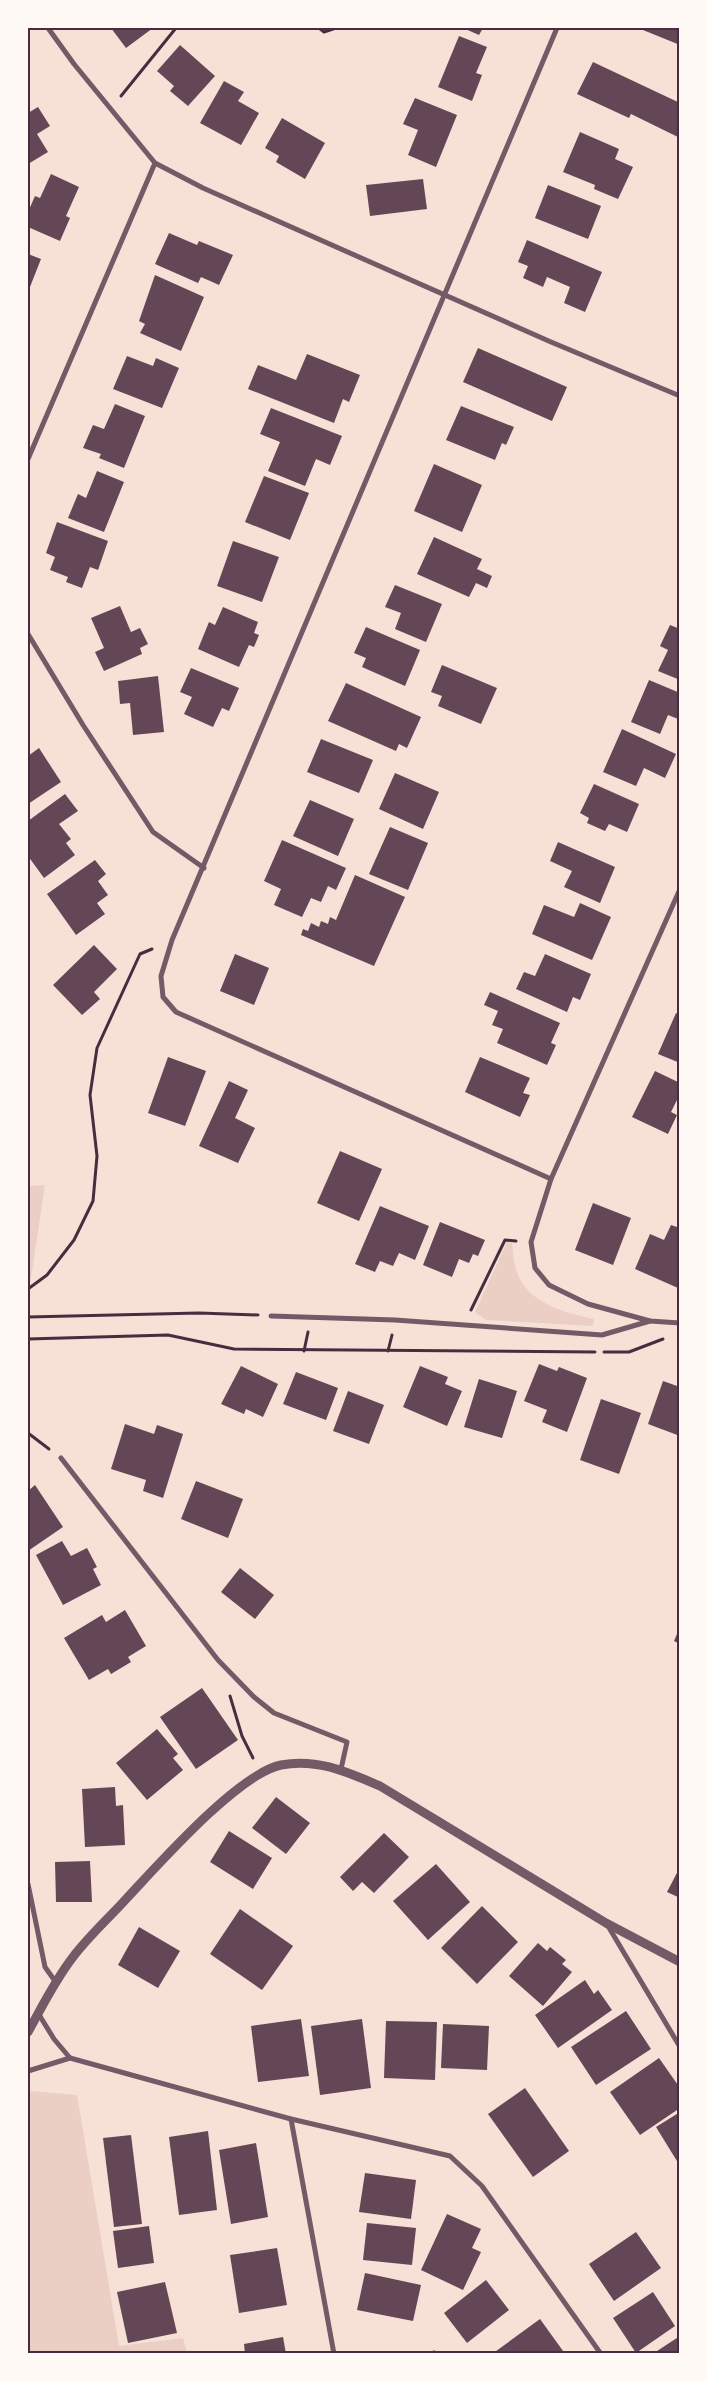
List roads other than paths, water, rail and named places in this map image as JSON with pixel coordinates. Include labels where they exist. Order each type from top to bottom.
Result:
[{"type":"street","points":[[48,28],[74,64],[155,163],[204,188],[551,342],[680,396]]},
{"type":"street","points":[[550,1179],[176,1012],[163,997],[161,976],[172,940],[558,28]]},
{"type":"street","points":[[28,458],[155,163]]},
{"type":"street","points":[[28,634],[83,726],[153,832],[204,868]]},
{"type":"street","points":[[680,889],[550,1179],[531,1242],[535,1268],[549,1285],[588,1304],[650,1320],[680,1323]]},
{"type":"street","points":[[271,1316],[395,1320],[602,1335],[650,1320]]},
{"type":"street","points":[[62,1458],[218,1660],[254,1697],[274,1713],[348,1742],[341,1769]]},
{"type":"street","points":[[28,2032],[55,1981],[73,1956],[99,1928],[183,1840],[225,1800],[260,1773],[280,1765],[310,1762],[341,1769],[380,1786],[606,1923],[680,1962]]},
{"type":"street","points":[[28,1884],[45,1967],[55,1981]]},
{"type":"street","points":[[606,1923],[680,2047]]},
{"type":"street","points":[[38,2013],[54,2039],[70,2058]]},
{"type":"street","points":[[28,2071],[70,2058],[290,2119],[450,2156],[482,2186],[601,2354]]},
{"type":"street","points":[[290,2119],[334,2354]]}]
